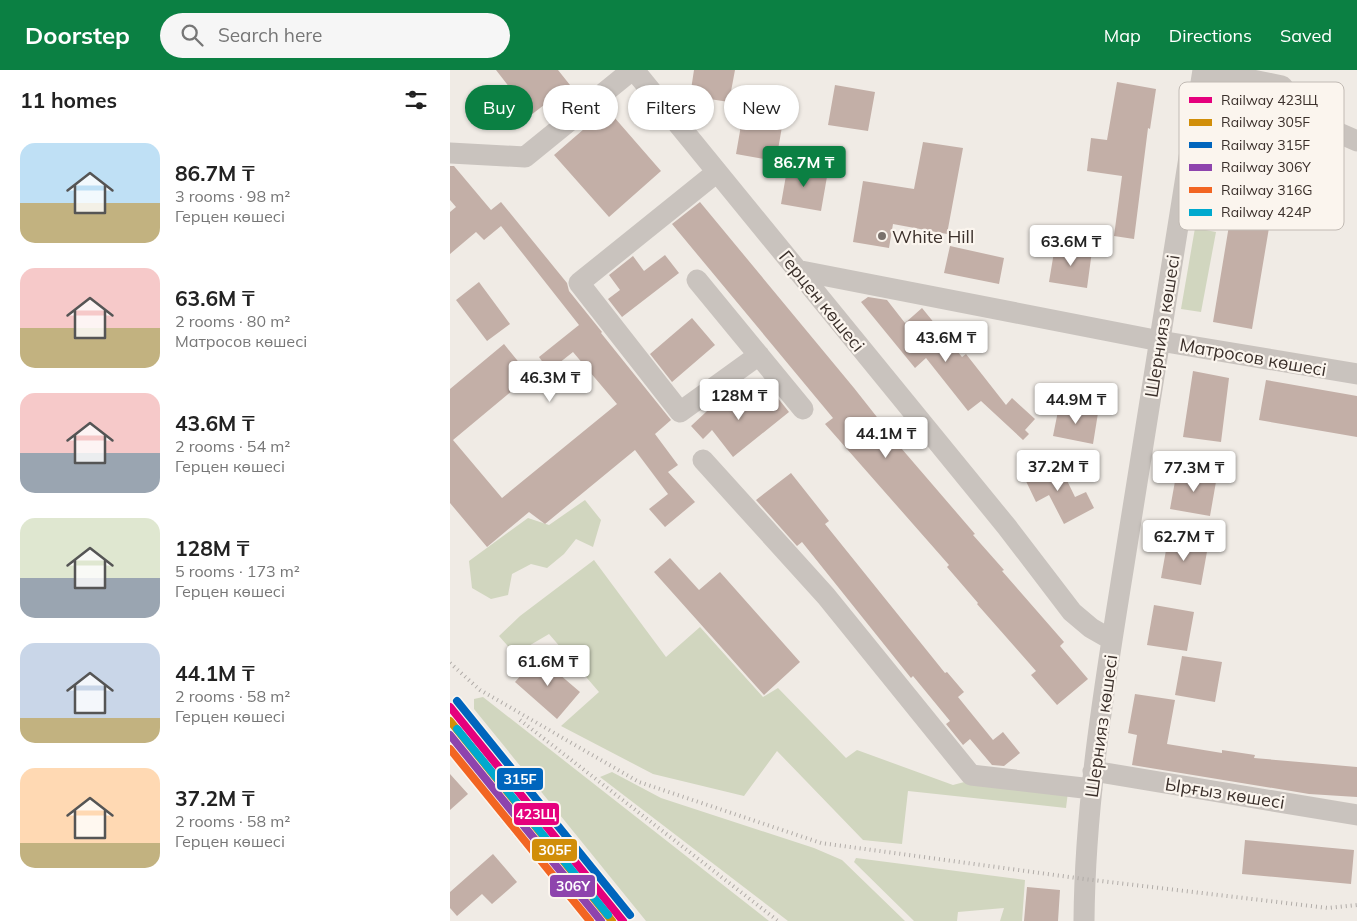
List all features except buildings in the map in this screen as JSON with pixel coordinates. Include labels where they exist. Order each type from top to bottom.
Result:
[{"type":"street","points":[[450,154],[525,157],[633,70]]},
{"type":"street","name":"Герцен көшесі","points":[[633,70],[1007,527],[1072,612],[1091,628],[1112,640]]},
{"type":"street","points":[[1203,70],[1262,82]]},
{"type":"street","points":[[1344,135],[1357,141]]},
{"type":"street","points":[[717,172],[579,282],[680,412],[758,355]]},
{"type":"street","name":"Шернияз көшесі","points":[[1084,921],[1084,878],[1092,780],[1112,640],[1179,221]]},
{"type":"street","name":"Матросов көшесі","points":[[796,270],[1160,341],[1357,374]]},
{"type":"street","points":[[697,280],[803,409]]},
{"type":"street","name":"Ырғыз көшесі","points":[[703,460],[826,596],[971,774],[1092,780],[1357,815]]},
{"type":"green space","points":[[1195,230],[1216,232],[1201,312],[1181,309]]},
{"type":"green space","points":[[585,500],[601,520],[593,547],[576,539],[564,554],[547,568],[531,564],[512,574],[508,595],[491,599],[472,588],[469,561],[528,518],[549,525]]},
{"type":"green space","points":[[594,560],[666,657],[700,627],[763,697],[778,688],[846,758],[857,750],[953,785],[968,781],[1068,792],[1066,808],[908,791],[902,844],[863,840],[777,751],[744,796],[653,774],[561,726],[599,692],[549,634],[515,654],[499,636],[520,616]]},
{"type":"green space","points":[[483,697],[769,921],[646,921],[474,709],[474,699]]},
{"type":"green space","points":[[612,772],[661,798],[814,848],[842,860],[905,921],[788,921],[600,777]]},
{"type":"green space","points":[[856,858],[1025,880],[1022,921],[1000,921],[1004,908],[958,912],[957,921],[914,921],[854,862]]},
{"type":"railway","points":[[450,663],[480,690],[639,782],[821,843],[1084,879],[1328,908],[1357,905]]},
{"type":"railway","points":[[520,720],[778,921]]},
{"type":"railway","points":[[450,749],[501,817],[586,921]]},
{"type":"rail line","name":"315F","points":[[457,701],[630,915]]},
{"type":"rail line","name":"423Щ","points":[[450,707],[623,921]]},
{"type":"rail line","name":"305F","points":[[450,721],[612,921]]},
{"type":"rail line","name":"424Р","points":[[457,729],[608,915]]},
{"type":"rail line","name":"306Y","points":[[450,735],[601,921]]},
{"type":"rail line","name":"316G","points":[[450,749],[590,921]]},
{"type":"place","name":"White Hill","points":[[882,236]]}]
